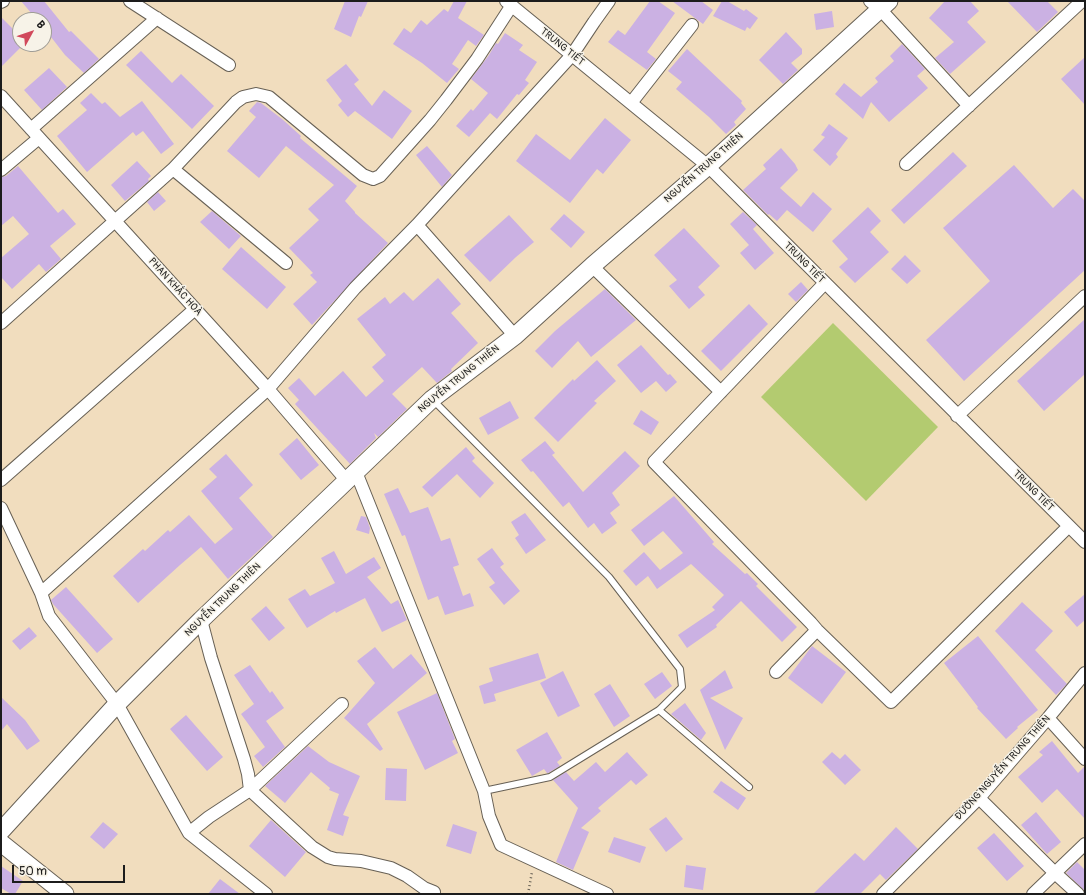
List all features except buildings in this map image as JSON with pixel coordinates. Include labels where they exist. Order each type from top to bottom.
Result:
[{"type":"street","points":[[130,1],[229,65]]},
{"type":"street","points":[[41,593],[268,389],[355,288],[417,225],[572,55],[609,1]]},
{"type":"street","points":[[906,164],[1082,1]]},
{"type":"street","points":[[1,323],[173,169],[236,102],[243,97],[256,94],[269,97],[363,175],[370,178],[377,178],[430,120],[477,59],[509,3]]},
{"type":"street","name":"TRUNG TIẾT","points":[[509,3],[708,166],[824,284],[1085,542]]},
{"type":"street","points":[[880,4],[969,106]]},
{"type":"street","name":"NGUYỄN TRUNG THIÊN","points":[[1,831],[117,704],[201,620],[432,399],[515,336],[592,266],[708,166],[880,4]]},
{"type":"street","points":[[31,129],[157,18]]},
{"type":"street","points":[[631,103],[692,25]]},
{"type":"street","name":"PHAN KHẮC HOÀ","points":[[1,96],[268,389],[352,476],[484,791],[489,816],[501,845],[607,894]]},
{"type":"street","points":[[1,170],[39,138]]},
{"type":"street","points":[[173,169],[286,263]]},
{"type":"street","points":[[417,225],[515,336]]},
{"type":"street","points":[[592,266],[721,392]]},
{"type":"street","points":[[824,284],[654,462],[811,623],[816,630],[892,702],[1068,526]]},
{"type":"street","points":[[957,416],[1085,296]]},
{"type":"street","points":[[1,480],[195,309]]},
{"type":"street","points":[[1,508],[41,593],[49,616],[117,704],[189,833],[266,894]]},
{"type":"street","points":[[201,620],[211,658],[244,759],[250,790],[312,847],[328,857],[361,861],[391,868],[407,876],[424,888],[434,892]]},
{"type":"street","points":[[776,672],[816,630]]},
{"type":"street","name":"ĐƯỜNG NGUYỄN TRUNG THIÊN","points":[[883,894],[980,798],[1085,673]]},
{"type":"street","points":[[189,833],[209,817],[250,790],[342,704]]},
{"type":"street","points":[[1048,718],[1085,759]]},
{"type":"street","points":[[980,798],[1078,894]]},
{"type":"street","points":[[1,843],[65,894]]},
{"type":"street","points":[[1032,894],[1085,844]]},
{"type":"lane","points":[[432,399],[609,577],[680,669],[682,687],[659,710],[550,777],[484,791]]},
{"type":"lane","points":[[659,710],[749,787]]},
{"type":"path","points":[[528,894],[534,860]]},
{"type":"green space","points":[[833,323],[938,427],[866,501],[761,397]]}]
